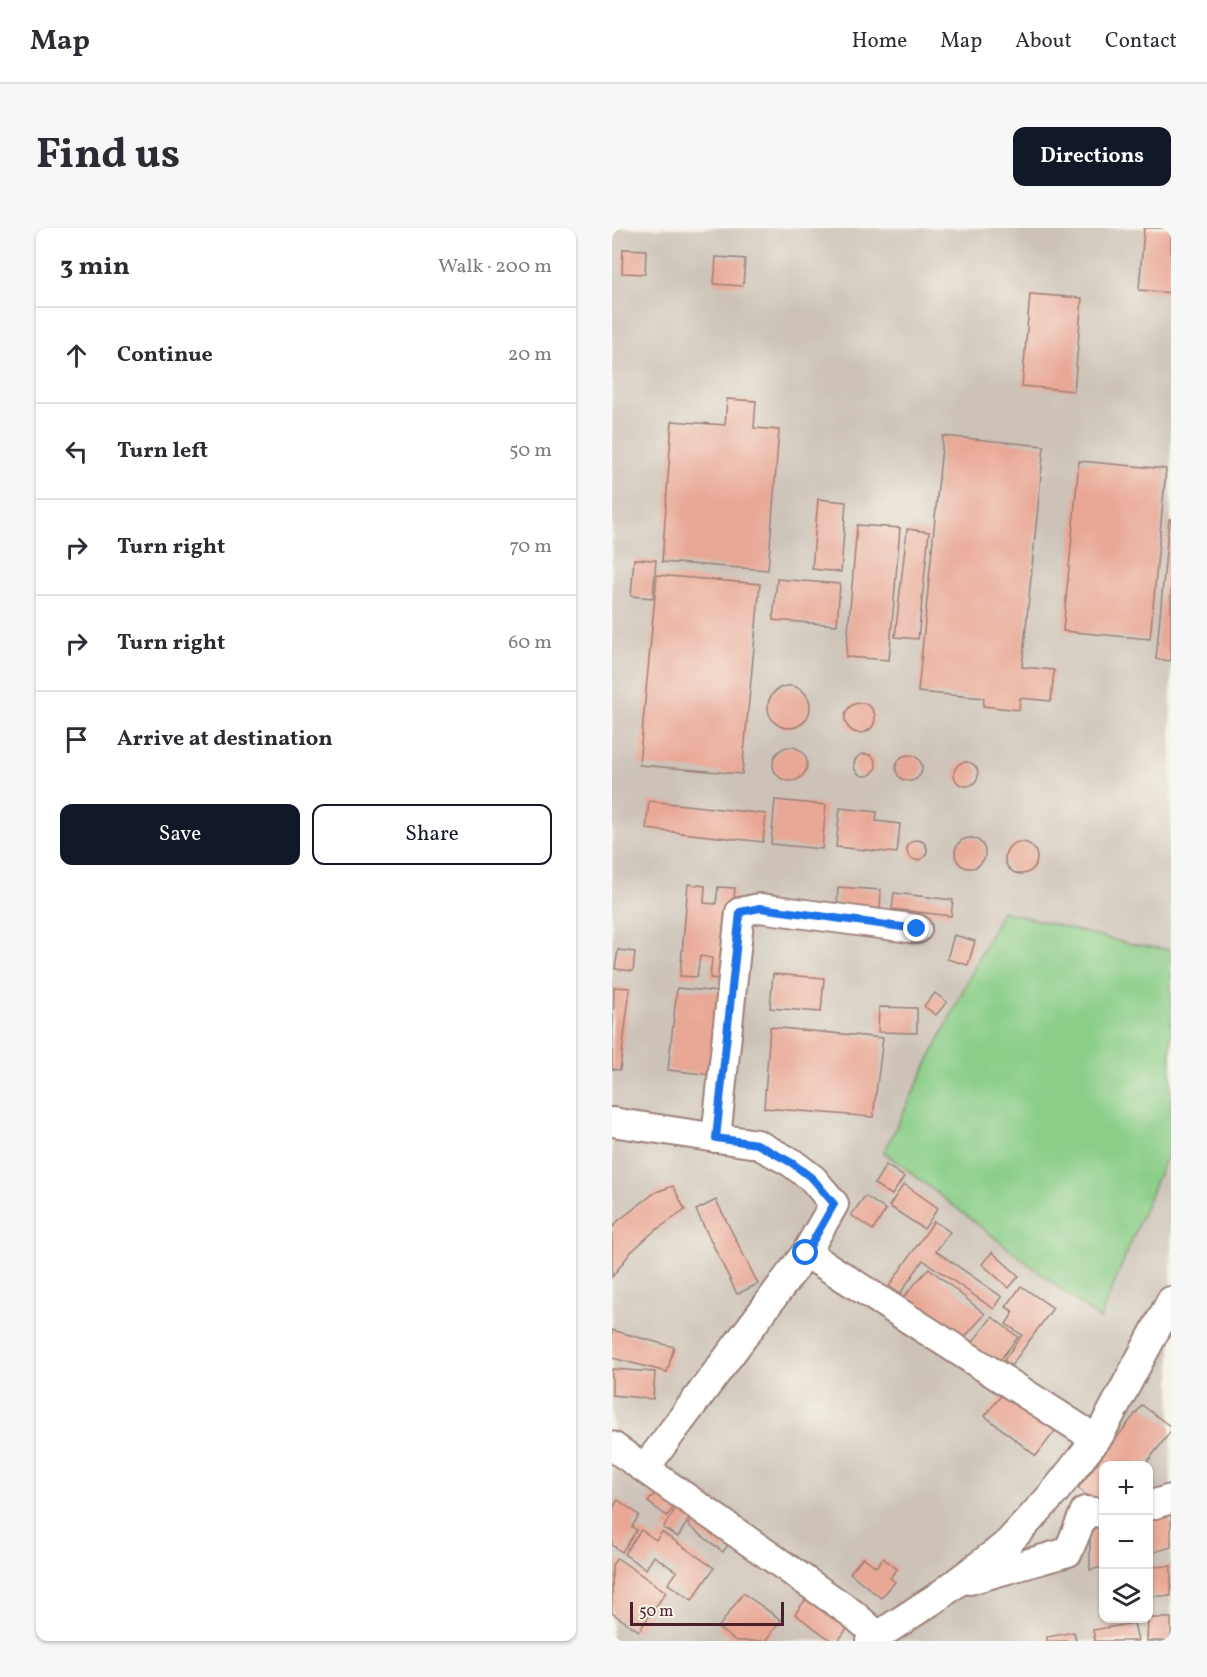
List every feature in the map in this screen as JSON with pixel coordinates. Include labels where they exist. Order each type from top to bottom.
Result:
[{"type":"lane","points":[[716,1138],[740,912],[760,908],[917,929]]},
{"type":"lane","points":[[612,1122],[757,1144],[792,1163],[813,1179],[834,1204],[806,1253],[645,1468]]},
{"type":"lane","points":[[806,1253],[1096,1439]]},
{"type":"lane","points":[[612,1446],[852,1614],[874,1638],[956,1583],[1005,1545],[1053,1494],[1096,1439],[1171,1301]]},
{"type":"lane","points":[[1153,1505],[1171,1499]]},
{"type":"lane","points":[[956,1583],[1068,1552],[1085,1511],[1099,1512]]},
{"type":"shaded area","points":[[612,228],[1171,228],[1171,1641],[612,1641]]},
{"type":"green space","points":[[1002,911],[1130,944],[1171,950],[1171,1144],[1100,1319],[884,1152]]},
{"type":"building","points":[[1144,228],[1171,228],[1171,293],[1139,290]]},
{"type":"building","points":[[623,249],[646,250],[645,274],[622,273]]},
{"type":"building","points":[[716,257],[745,259],[743,286],[714,284]]},
{"type":"building","points":[[1030,294],[1082,298],[1074,391],[1022,386]]},
{"type":"building","points":[[727,399],[756,401],[754,428],[779,430],[768,570],[662,562],[672,421],[725,425]]},
{"type":"building","points":[[943,436],[1044,446],[1022,667],[1054,670],[1051,701],[1020,698],[1019,710],[983,706],[984,698],[918,692]]},
{"type":"building","points":[[1079,461],[1166,469],[1150,639],[1063,631]]},
{"type":"building","points":[[818,499],[846,502],[841,572],[812,569]]},
{"type":"building","points":[[1169,519],[1171,519],[1171,661],[1156,659]]},
{"type":"building","points":[[857,525],[900,528],[889,660],[846,657]]},
{"type":"building","points":[[907,529],[929,532],[918,639],[895,637]]},
{"type":"building","points":[[634,559],[656,560],[653,598],[631,596]]},
{"type":"building","points":[[657,575],[760,584],[742,774],[639,765]]},
{"type":"building","points":[[777,579],[840,584],[837,625],[773,620]]},
{"type":"building","points":[[789,686],[804,692],[810,707],[804,722],[789,728],[774,722],[768,707],[774,692]]},
{"type":"building","points":[[860,703],[871,707],[875,718],[871,729],[860,733],[849,729],[845,718],[849,707]]},
{"type":"building","points":[[790,747],[802,752],[807,764],[802,776],[790,781],[778,776],[773,764],[778,752]]},
{"type":"building","points":[[861,754],[869,754],[876,761],[876,769],[869,776],[861,776],[854,769],[854,761]]},
{"type":"building","points":[[909,755],[918,759],[922,768],[918,777],[909,781],[900,777],[896,768],[900,759]]},
{"type":"building","points":[[966,762],[974,766],[978,774],[974,782],[966,786],[958,782],[954,774],[958,766]]},
{"type":"building","points":[[775,800],[826,805],[822,849],[771,844]]},
{"type":"building","points":[[649,801],[766,814],[763,842],[646,829]]},
{"type":"building","points":[[840,808],[877,812],[876,821],[900,824],[897,853],[836,847]]},
{"type":"building","points":[[970,838],[981,842],[985,853],[981,864],[970,868],[959,864],[955,853],[959,842]]},
{"type":"building","points":[[917,840],[924,843],[927,850],[924,857],[917,860],[910,857],[907,850],[910,843]]},
{"type":"building","points":[[1021,842],[1032,847],[1037,858],[1032,869],[1021,874],[1010,869],[1005,858],[1010,847]]},
{"type":"building","points":[[688,884],[705,886],[704,903],[716,904],[718,887],[735,888],[727,980],[710,978],[712,958],[700,956],[697,977],[680,976]]},
{"type":"building","points":[[838,887],[881,890],[880,909],[837,906]]},
{"type":"building","points":[[894,893],[953,900],[951,916],[892,909]]},
{"type":"building","points":[[954,935],[975,941],[968,965],[947,959]]},
{"type":"building","points":[[618,950],[635,952],[633,971],[615,969]]},
{"type":"building","points":[[773,974],[824,978],[821,1012],[770,1008]]},
{"type":"building","points":[[614,987],[630,988],[620,1070],[612,1069]]},
{"type":"building","points":[[677,988],[730,993],[721,1076],[668,1070]]},
{"type":"building","points":[[935,993],[947,1002],[936,1015],[924,1006]]},
{"type":"building","points":[[879,1007],[917,1008],[917,1033],[878,1032]]},
{"type":"building","points":[[770,1027],[883,1038],[873,1117],[764,1108]]},
{"type":"building","points":[[886,1165],[904,1177],[892,1195],[874,1184]]},
{"type":"building","points":[[904,1184],[938,1208],[924,1229],[889,1206]]},
{"type":"building","points":[[673,1186],[685,1210],[653,1232],[631,1252],[612,1277],[612,1228],[656,1192]]},
{"type":"building","points":[[865,1196],[886,1210],[873,1230],[851,1215]]},
{"type":"building","points":[[716,1200],[758,1284],[737,1294],[696,1210]]},
{"type":"building","points":[[934,1221],[950,1232],[936,1251],[1002,1297],[994,1309],[923,1260],[900,1294],[889,1286]]},
{"type":"building","points":[[992,1252],[1019,1276],[1009,1288],[982,1264]]},
{"type":"building","points":[[929,1268],[985,1314],[958,1345],[902,1299]]},
{"type":"building","points":[[1021,1286],[1053,1308],[1011,1366],[1004,1360],[1022,1335],[1006,1324],[1014,1312],[1006,1307]]},
{"type":"building","points":[[992,1317],[1018,1337],[993,1369],[967,1349]]},
{"type":"building","points":[[612,1330],[674,1347],[667,1372],[612,1358]]},
{"type":"building","points":[[612,1369],[655,1372],[653,1399],[612,1395]]},
{"type":"building","points":[[1004,1392],[1055,1431],[1036,1456],[985,1416]]},
{"type":"building","points":[[1142,1405],[1171,1427],[1171,1431],[1148,1461],[1099,1461],[1099,1505],[1078,1488]]},
{"type":"building","points":[[659,1488],[678,1502],[667,1516],[648,1502]]},
{"type":"building","points":[[618,1500],[639,1515],[632,1527],[637,1530],[622,1552],[612,1545],[612,1509]]},
{"type":"building","points":[[679,1503],[693,1513],[678,1537],[663,1528]]},
{"type":"building","points":[[1171,1509],[1171,1547],[1153,1552],[1153,1515],[1153,1511]]},
{"type":"building","points":[[698,1513],[732,1539],[723,1552],[688,1525]]},
{"type":"building","points":[[1099,1516],[1099,1568],[1090,1570],[1090,1517]]},
{"type":"building","points":[[641,1530],[656,1540],[662,1532],[714,1568],[692,1600],[668,1584],[677,1572],[654,1556],[646,1569],[624,1554]]},
{"type":"building","points":[[863,1557],[876,1567],[883,1558],[897,1569],[890,1578],[895,1582],[881,1598],[850,1573]]},
{"type":"building","points":[[617,1558],[666,1592],[639,1631],[612,1613],[612,1565]]},
{"type":"building","points":[[1171,1566],[1171,1596],[1153,1596],[1153,1567]]},
{"type":"building","points":[[811,1592],[852,1622],[838,1641],[832,1641],[795,1614]]},
{"type":"building","points":[[743,1593],[781,1620],[766,1641],[736,1641],[718,1628]]},
{"type":"building","points":[[1153,1618],[1171,1618],[1171,1641],[1147,1641],[1148,1623],[1153,1623]]},
{"type":"building","points":[[1134,1623],[1138,1641],[1095,1641],[1093,1630]]},
{"type":"building","points":[[1074,1632],[1076,1641],[1047,1641],[1047,1637]]},
{"type":"route","points":[[806,1253],[834,1204],[813,1179],[792,1163],[757,1144],[716,1138],[740,912],[760,908],[917,929]]}]
